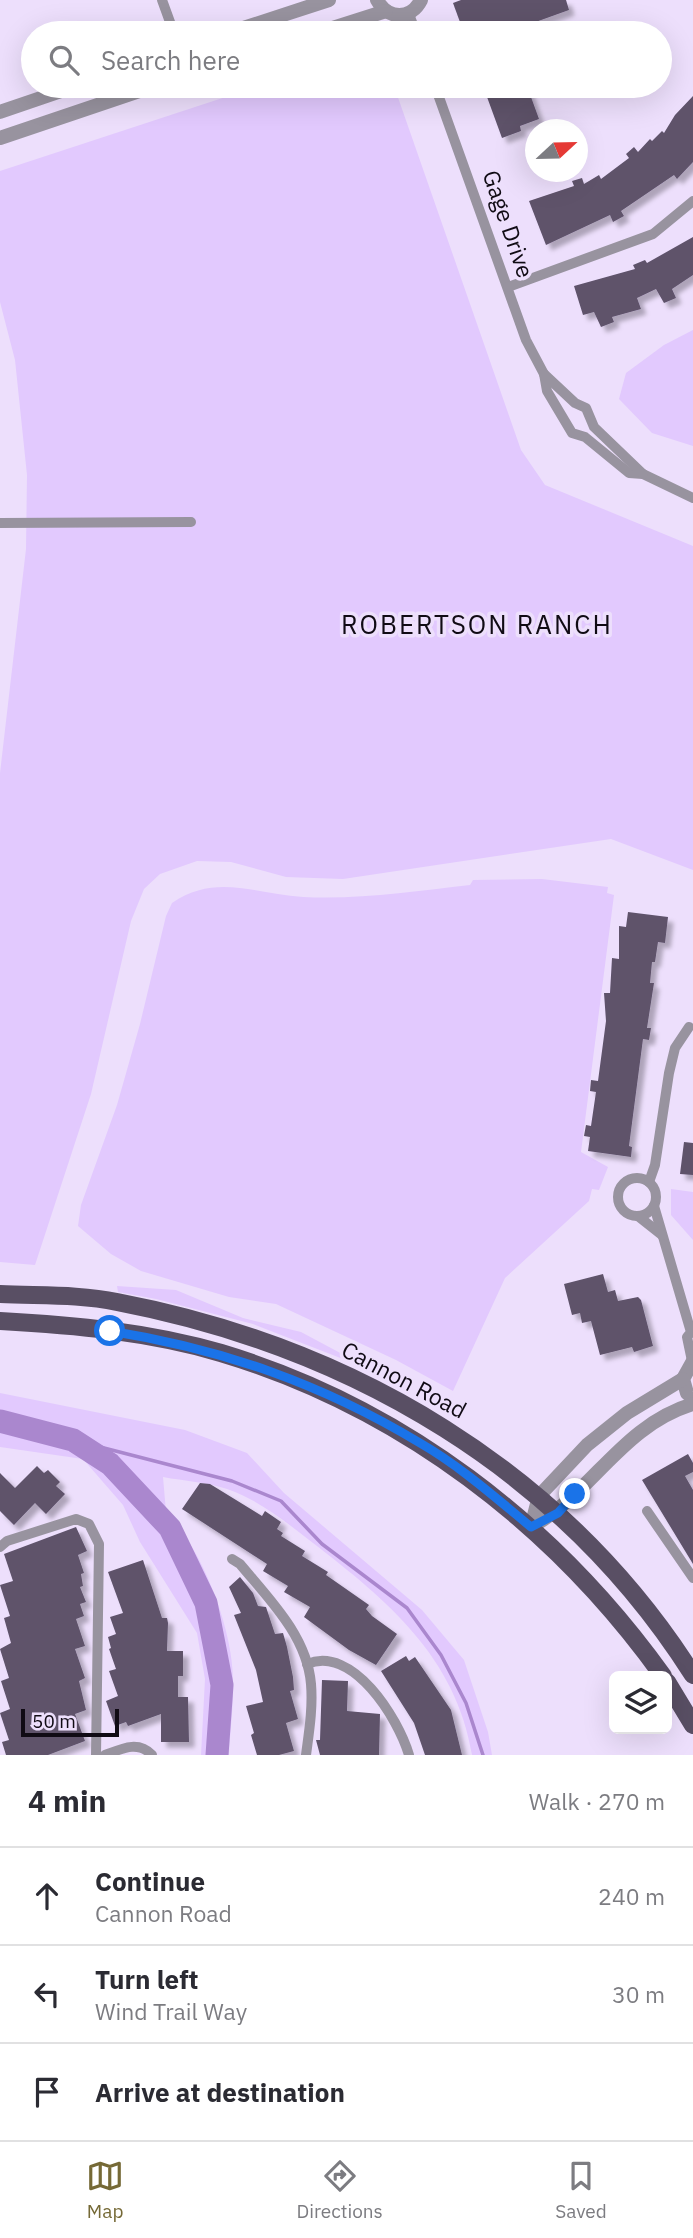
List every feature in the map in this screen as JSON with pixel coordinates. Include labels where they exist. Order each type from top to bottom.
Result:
[{"type":"main road","name":"Cannon Road","points":[[0,1294],[115,1301],[263,1340],[349,1376],[422,1413],[484,1453],[539,1496],[601,1554],[656,1621],[693,1675]]},
{"type":"main road","name":"Cannon Road","points":[[0,1321],[58,1324],[165,1340],[220,1353],[287,1376],[348,1403],[422,1444],[531,1527],[580,1575],[659,1671]]},
{"type":"main road","points":[[672,1690],[693,1725]]},
{"type":"street","points":[[162,0],[170,21]]},
{"type":"street","points":[[265,21],[329,0]]},
{"type":"street","points":[[345,21],[381,6],[401,16],[409,14],[421,0]]},
{"type":"street","points":[[409,14],[412,21]]},
{"type":"street","points":[[0,113],[42,98]]},
{"type":"street","points":[[0,138],[118,98]]},
{"type":"street","name":"Gage Drive","points":[[439,98],[526,340],[544,374],[547,391],[566,426],[578,437],[585,437],[629,473],[643,474]]},
{"type":"street","points":[[508,287],[653,234],[677,218],[693,201]]},
{"type":"street","name":"Gage Drive","points":[[544,374],[575,402],[586,408],[594,427],[643,474],[693,498]]},
{"type":"street","points":[[585,437],[594,427]]},
{"type":"street","points":[[0,523],[191,522]]},
{"type":"street","points":[[531,1527],[539,1496],[587,1445],[627,1413],[683,1379],[692,1361],[687,1337],[692,1332],[654,1206],[656,1196],[649,1182],[655,1165],[675,1048],[689,1027]]},
{"type":"street","points":[[649,1182],[632,1178],[619,1190],[621,1207],[638,1216],[662,1235]]},
{"type":"street","points":[[638,1216],[654,1206]]},
{"type":"street","points":[[531,1527],[558,1513],[608,1458],[666,1414],[693,1401],[687,1393],[683,1379]]},
{"type":"street","points":[[647,1511],[693,1578]]},
{"type":"street","points":[[0,1548],[7,1541],[76,1519],[89,1524],[99,1544],[96,1755]]},
{"type":"street","points":[[232,1559],[240,1564],[289,1623],[307,1664],[311,1706],[306,1755]]},
{"type":"street","points":[[307,1664],[330,1660],[352,1671],[383,1702],[403,1737],[408,1755]]},
{"type":"street","points":[[105,1755],[129,1746],[143,1748],[152,1755]]},
{"type":"shaded area","points":[[222,98],[398,98],[521,450],[545,485],[693,546],[693,870],[611,839],[343,879],[286,877],[231,862],[197,861],[160,874],[144,889],[131,921],[91,1094],[35,1265],[0,1262],[0,773],[26,549],[27,475],[15,360],[0,302],[0,171]]},
{"type":"shaded area","points":[[693,330],[693,446],[652,433],[619,399],[626,373],[664,345]]},
{"type":"shaded area","points":[[542,879],[608,887],[607,893],[614,895],[581,1152],[608,1167],[599,1190],[592,1189],[589,1201],[505,1278],[453,1391],[396,1360],[276,1304],[229,1297],[141,1271],[111,1254],[78,1226],[81,1205],[117,1105],[166,916],[172,903],[188,894],[220,887],[303,897],[345,897],[470,885],[473,880]]},
{"type":"shaded area","points":[[671,1189],[693,1192],[693,1240],[671,1215]]},
{"type":"shaded area","points":[[117,1286],[176,1290],[243,1318],[301,1332],[374,1371],[253,1324],[118,1292]]},
{"type":"shaded area","points":[[0,1393],[185,1430],[247,1453],[284,1493],[422,1610],[464,1660],[488,1732],[492,1755],[472,1755],[464,1720],[451,1689],[434,1660],[392,1609],[367,1586],[293,1527],[250,1499],[219,1487],[163,1477],[166,1512],[192,1546],[203,1567],[221,1613],[231,1658],[233,1698],[229,1755],[201,1755],[205,1679],[197,1633],[140,1542],[123,1505],[83,1459],[0,1447]]},
{"type":"building","points":[[461,0],[566,0],[569,10],[538,21],[460,21],[453,3]]},
{"type":"building","points":[[693,96],[693,162],[677,179],[674,175],[621,211],[624,216],[613,222],[610,215],[546,245],[529,201],[574,186],[572,182],[584,184],[599,175],[601,179],[629,158],[626,154],[634,147],[638,152],[650,139],[652,141],[662,131],[664,133],[675,115]]},
{"type":"building","points":[[487,98],[531,98],[539,119],[525,119],[525,124],[520,126],[521,131],[502,138]]},
{"type":"building","points":[[693,237],[693,275],[672,289],[676,298],[664,303],[656,289],[637,298],[641,309],[612,317],[614,322],[601,327],[594,312],[583,315],[574,286],[635,269],[633,265],[645,260],[647,263]]},
{"type":"building","points":[[628,912],[668,917],[665,943],[658,942],[655,962],[652,962],[650,983],[654,983],[647,1028],[651,1028],[649,1040],[643,1039],[629,1146],[632,1147],[631,1157],[588,1151],[590,1137],[584,1136],[586,1125],[591,1126],[596,1092],[590,1091],[591,1080],[598,1081],[606,1021],[604,993],[610,993],[612,958],[619,959],[619,926],[626,927]]},
{"type":"building","points":[[684,1142],[693,1143],[693,1175],[680,1174]]},
{"type":"building","points":[[603,1274],[608,1292],[615,1290],[618,1301],[638,1297],[641,1300],[653,1346],[634,1352],[632,1347],[600,1355],[591,1321],[582,1323],[580,1313],[572,1315],[564,1284]]},
{"type":"building","points":[[688,1454],[693,1463],[693,1472],[685,1476],[693,1490],[693,1564],[642,1480]]},
{"type":"building","points":[[37,1466],[44,1473],[48,1470],[60,1482],[56,1486],[65,1494],[46,1514],[35,1503],[14,1525],[0,1511],[0,1473],[15,1488]]},
{"type":"building","points":[[200,1483],[210,1484],[262,1516],[265,1511],[281,1522],[277,1529],[283,1533],[281,1536],[305,1551],[302,1556],[328,1572],[326,1575],[369,1605],[366,1609],[372,1616],[397,1634],[376,1665],[349,1650],[304,1617],[310,1607],[284,1592],[288,1586],[263,1571],[267,1564],[182,1509]]},
{"type":"building","points":[[76,1527],[87,1551],[78,1555],[84,1573],[81,1574],[83,1586],[80,1587],[86,1602],[80,1604],[84,1616],[76,1619],[85,1646],[75,1649],[85,1678],[79,1681],[86,1710],[75,1714],[85,1741],[48,1755],[6,1755],[2,1742],[9,1740],[0,1713],[10,1709],[1,1681],[9,1678],[0,1649],[11,1643],[4,1618],[10,1616],[0,1585],[13,1581],[4,1554]]},
{"type":"building","points":[[143,1560],[162,1618],[167,1618],[167,1651],[183,1651],[183,1676],[178,1676],[178,1697],[188,1697],[189,1742],[161,1742],[161,1714],[128,1726],[126,1722],[115,1726],[106,1701],[118,1696],[109,1671],[116,1669],[109,1649],[108,1637],[116,1634],[110,1617],[123,1613],[108,1572]]},
{"type":"building","points":[[240,1577],[253,1593],[258,1606],[266,1607],[275,1634],[283,1633],[287,1647],[294,1690],[290,1691],[298,1719],[286,1723],[294,1751],[279,1755],[257,1755],[251,1735],[254,1733],[246,1706],[263,1702],[256,1670],[234,1615],[241,1613],[229,1587]]},
{"type":"building","points":[[406,1656],[409,1661],[415,1657],[451,1710],[462,1755],[425,1755],[414,1723],[381,1671]]},
{"type":"building","points":[[322,1680],[348,1681],[347,1711],[380,1714],[379,1755],[320,1755],[316,1740],[320,1740]]},
{"type":"waterway","points":[[0,1421],[73,1440],[110,1464],[170,1528],[206,1603],[222,1685],[217,1755]]},
{"type":"waterway","points":[[73,1440],[232,1481],[281,1501],[322,1544],[407,1608],[441,1655],[466,1703],[483,1755]]},
{"type":"district","name":"ROBERTSON RANCH","points":[[477,625]]},
{"type":"route","points":[[110,1331],[220,1353],[287,1376],[348,1403],[422,1444],[531,1527],[558,1513],[575,1494]]}]
